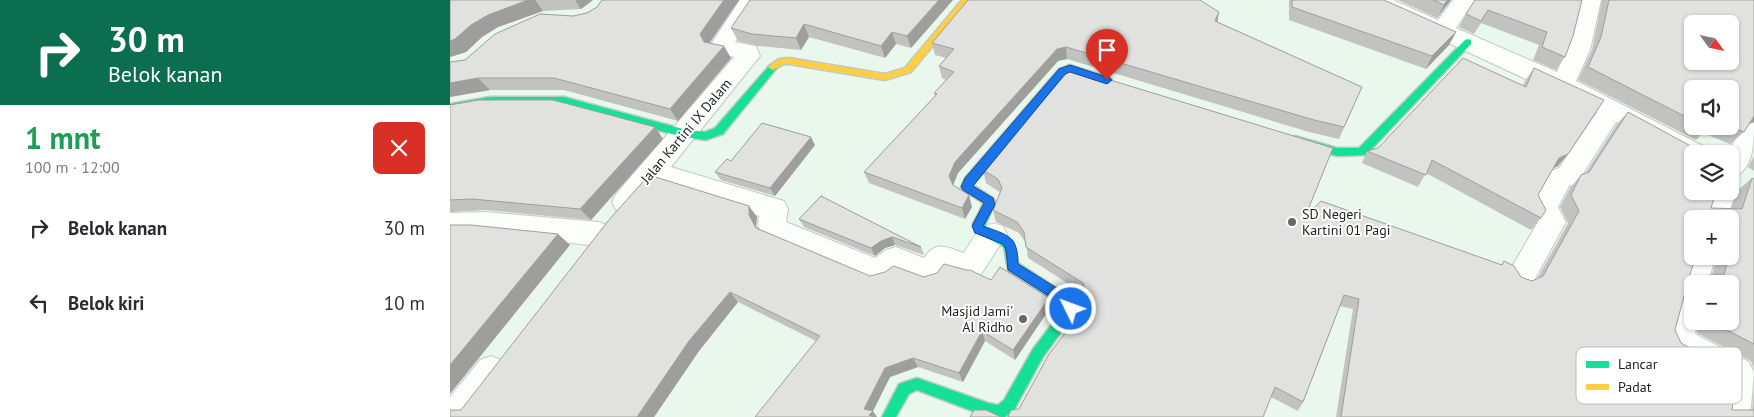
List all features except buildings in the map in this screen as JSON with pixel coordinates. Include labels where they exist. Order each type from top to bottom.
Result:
[{"type":"street","name":"Jalan Kartini IX Dalam","points":[[582,256],[748,56],[748,52],[720,47],[752,0]]},
{"type":"street","points":[[450,108],[490,101],[564,101],[684,133],[706,136],[719,131],[775,66],[782,61],[789,60],[885,77],[908,70],[967,0]]},
{"type":"street","points":[[1374,0],[1563,85],[1684,148]]},
{"type":"street","points":[[1442,30],[1464,0]]},
{"type":"street","points":[[1563,85],[1578,50],[1590,0]]},
{"type":"street","points":[[1282,136],[1340,152],[1351,154],[1362,152],[1468,42]]},
{"type":"street","points":[[889,417],[904,389],[917,384],[988,410],[1000,412],[1009,405],[1038,353],[1071,309],[1072,304],[1016,270],[1011,262],[1011,244],[979,229],[979,220],[990,205],[989,201],[967,187],[969,181],[1066,69],[1116,83]]},
{"type":"street","points":[[1521,277],[1552,222],[1544,208],[1560,178],[1568,176],[1612,109]]},
{"type":"street","points":[[1739,163],[1754,132]]},
{"type":"street","points":[[653,172],[774,209],[772,225],[774,229],[876,272],[896,260],[928,272],[930,272],[940,258],[970,267],[993,234]]},
{"type":"street","points":[[450,224],[485,223],[599,234]]},
{"type":"street","points":[[1684,319],[1678,341],[1689,347]]},
{"type":"street","points":[[455,417],[464,387],[506,352]]},
{"type":"street","points":[[1733,417],[1735,404]]},
{"type":"traffic: fast","points":[[1295,140],[1337,152],[1362,152],[1468,42]]},
{"type":"traffic: fast","points":[[450,108],[490,101],[564,101],[683,133],[706,136],[719,131],[773,67]]},
{"type":"traffic: fast","points":[[889,417],[904,389],[917,384],[988,410],[1000,412],[1009,405],[1038,353],[1071,309],[1071,304],[1067,301],[1012,266],[1009,244],[979,229],[979,223],[985,212]]},
{"type":"traffic: slow","points":[[773,67],[782,61],[789,61],[885,77],[908,70],[967,0]]},
{"type":"traffic: slow","points":[[985,212],[989,201],[967,187],[969,181],[1062,71],[1070,68],[1107,80]]},
{"type":"place","name":"SD Negeri Kartini 01 Pagi","points":[[1292,222]]},
{"type":"place","name":"Masjid Jami' Al Ridho","points":[[1023,319]]},
{"type":"route","points":[[1071,309],[1072,304],[1068,301],[1012,266],[1011,244],[979,229],[979,220],[990,205],[989,201],[971,192],[967,187],[969,181],[1062,71],[1070,68],[1107,80]]}]
